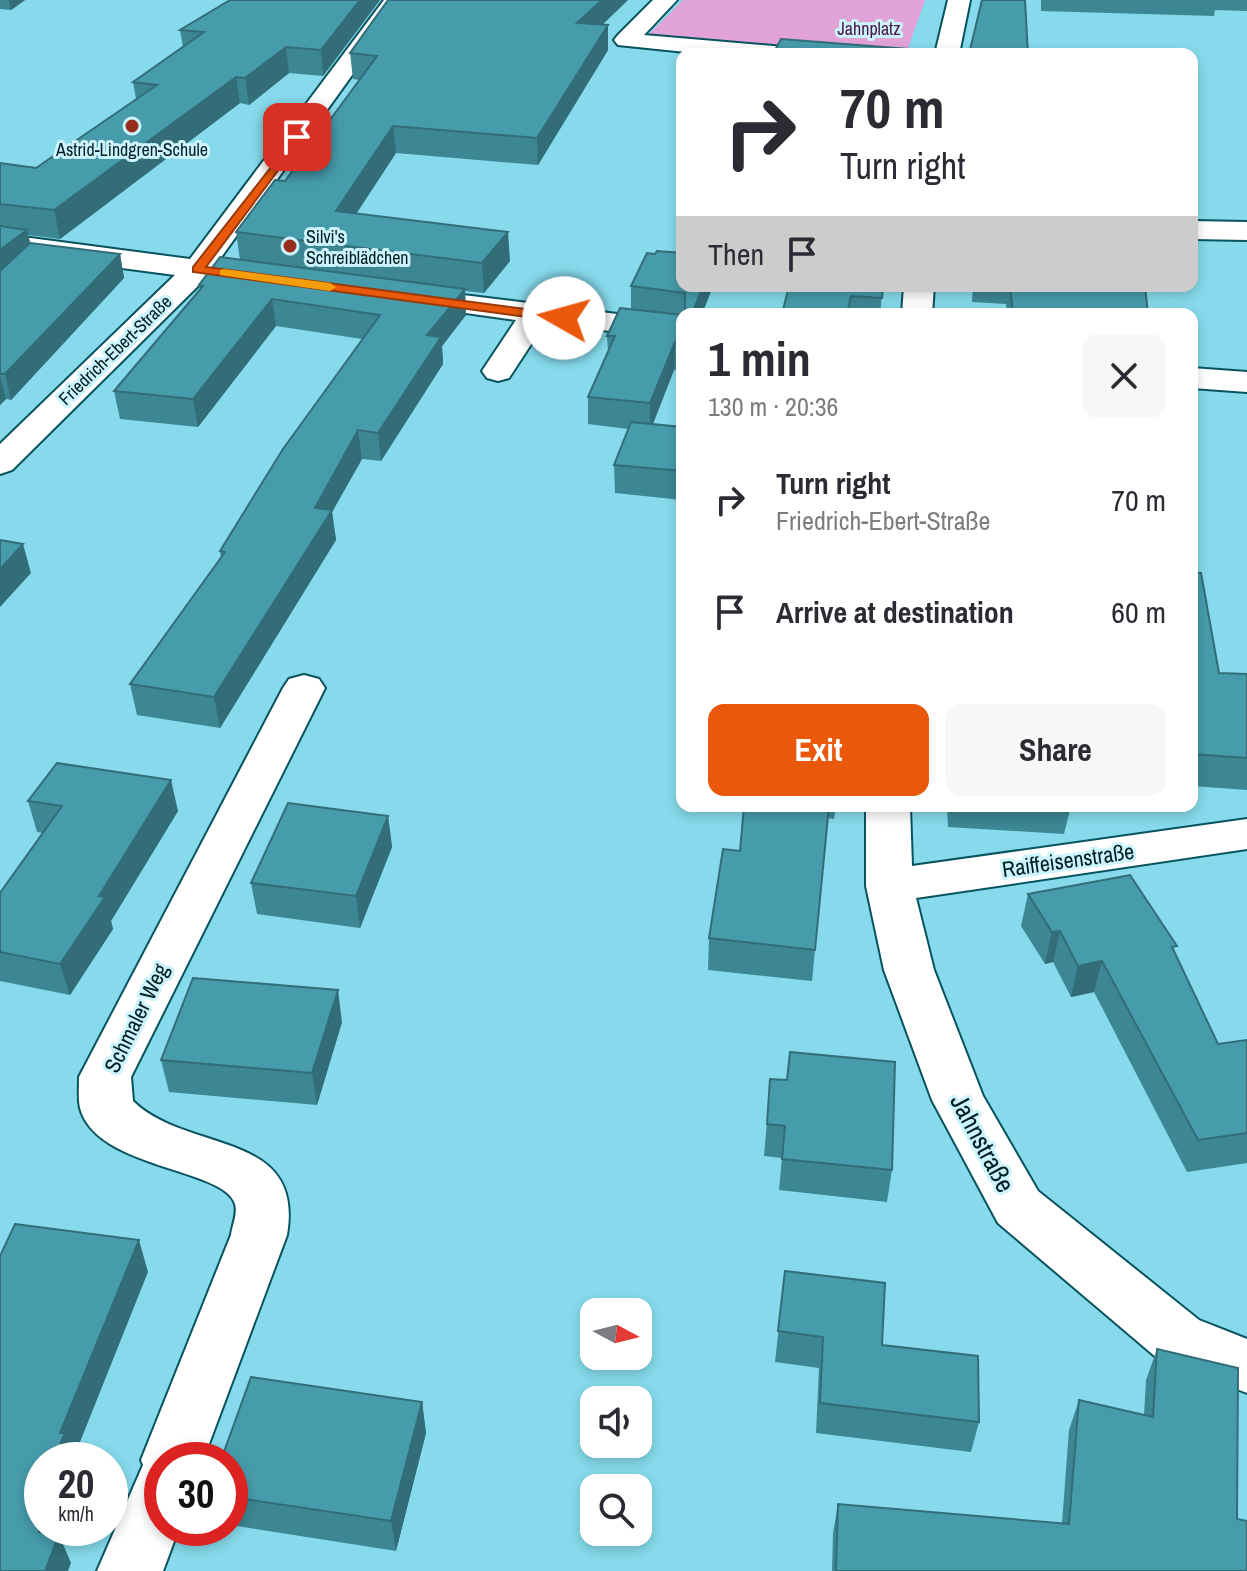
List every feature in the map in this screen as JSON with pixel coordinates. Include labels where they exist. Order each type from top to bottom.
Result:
[{"type":"street","name":"Friedrich-Ebert-Straße","points":[[0,463],[198,269],[284,157],[395,0]]},
{"type":"street","points":[[666,0],[626,40],[717,48]]},
{"type":"street","points":[[948,48],[959,0]]},
{"type":"street","points":[[1198,230],[1247,231]]},
{"type":"street","points":[[0,243],[305,284]]},
{"type":"street","points":[[382,294],[676,330]]},
{"type":"street","points":[[498,371],[535,315]]},
{"type":"street","points":[[1198,378],[1247,382]]},
{"type":"street","name":"Schmaler Weg","points":[[179,1442],[259,1235],[264,1207],[257,1187],[238,1172],[129,1131],[107,1109],[105,1077],[304,688]]},
{"type":"street","name":"Jahnstraße","points":[[888,812],[889,886],[909,970],[958,1100],[1018,1207],[1178,1339],[1247,1366]]},
{"type":"street","name":"Raiffeisenstraße","points":[[889,886],[1247,834]]},
{"type":"street","points":[[130,1571],[144,1534]]},
{"type":"green space","name":"Jahnplatz","points":[[683,0],[925,0],[908,48],[768,48],[646,37]]},
{"type":"building","points":[[230,0],[360,0],[321,50],[286,47],[245,78],[236,77],[54,210],[0,204],[0,163],[36,168],[157,85],[133,82],[204,32],[180,30]]},
{"type":"building","points":[[388,0],[602,0],[577,23],[608,25],[537,138],[393,126],[336,211],[508,232],[482,263],[236,232],[275,180],[285,181],[377,56],[350,53]]},
{"type":"building","points":[[982,0],[1025,0],[1028,48],[970,48]]},
{"type":"building","points":[[781,39],[895,48],[776,48]]},
{"type":"building","points":[[0,226],[27,230],[0,250]]},
{"type":"building","points":[[30,243],[120,254],[5,374],[0,374],[0,271]]},
{"type":"building","points":[[657,251],[676,253],[676,292],[631,286],[647,253],[655,254]]},
{"type":"building","points":[[220,257],[465,289],[427,335],[441,337],[378,433],[358,430],[315,508],[332,510],[214,697],[130,684],[225,552],[220,551],[283,449],[380,315],[272,299],[193,399],[114,391],[203,286],[199,285]]},
{"type":"building","points":[[677,292],[701,292],[694,308],[685,308],[685,293]]},
{"type":"building","points":[[788,292],[882,292],[882,298],[851,296],[848,308],[784,308]]},
{"type":"building","points":[[1011,292],[1146,292],[1147,308],[1012,308]]},
{"type":"building","points":[[620,308],[676,314],[676,342],[650,403],[588,397],[615,336],[607,336]]},
{"type":"building","points":[[631,422],[676,426],[676,470],[614,465]]},
{"type":"building","points":[[0,540],[23,544],[0,569]]},
{"type":"building","points":[[1198,573],[1201,573],[1219,673],[1247,674],[1247,758],[1198,754]]},
{"type":"building","points":[[57,763],[171,780],[99,896],[105,897],[60,964],[0,952],[0,893],[62,806],[28,801]]},
{"type":"building","points":[[288,803],[388,816],[356,896],[251,883]]},
{"type":"building","points":[[743,812],[828,812],[815,950],[709,938],[723,849],[740,851]]},
{"type":"building","points":[[1130,875],[1177,946],[1172,947],[1218,1044],[1247,1040],[1247,1133],[1198,1140],[1102,961],[1078,966],[1060,931],[1052,932],[1028,894]]},
{"type":"building","points":[[193,978],[338,990],[312,1073],[161,1060]]},
{"type":"building","points":[[790,1052],[895,1062],[892,1170],[782,1159],[785,1126],[767,1124],[770,1079],[787,1080]]},
{"type":"building","points":[[15,1224],[139,1240],[60,1433],[65,1433],[61,1442],[24,1442],[24,1546],[54,1546],[45,1571],[0,1571],[0,1256]]},
{"type":"building","points":[[785,1271],[885,1283],[882,1345],[978,1356],[979,1422],[820,1403],[823,1337],[778,1331]]},
{"type":"building","points":[[1157,1349],[1238,1368],[1237,1519],[1247,1521],[1247,1571],[836,1571],[838,1504],[1069,1524],[1079,1400],[1153,1417]]},
{"type":"building","points":[[251,1377],[422,1402],[391,1521],[248,1500],[248,1442],[228,1442]]},
{"type":"slow traffic","points":[[224,273],[330,287]]},
{"type":"place","name":"Astrid-Lindgren-Schule","points":[[132,126]]},
{"type":"place","name":"Silvi's Schreiblädchen","points":[[290,246]]},
{"type":"route","points":[[297,137],[198,269],[564,318]]}]
